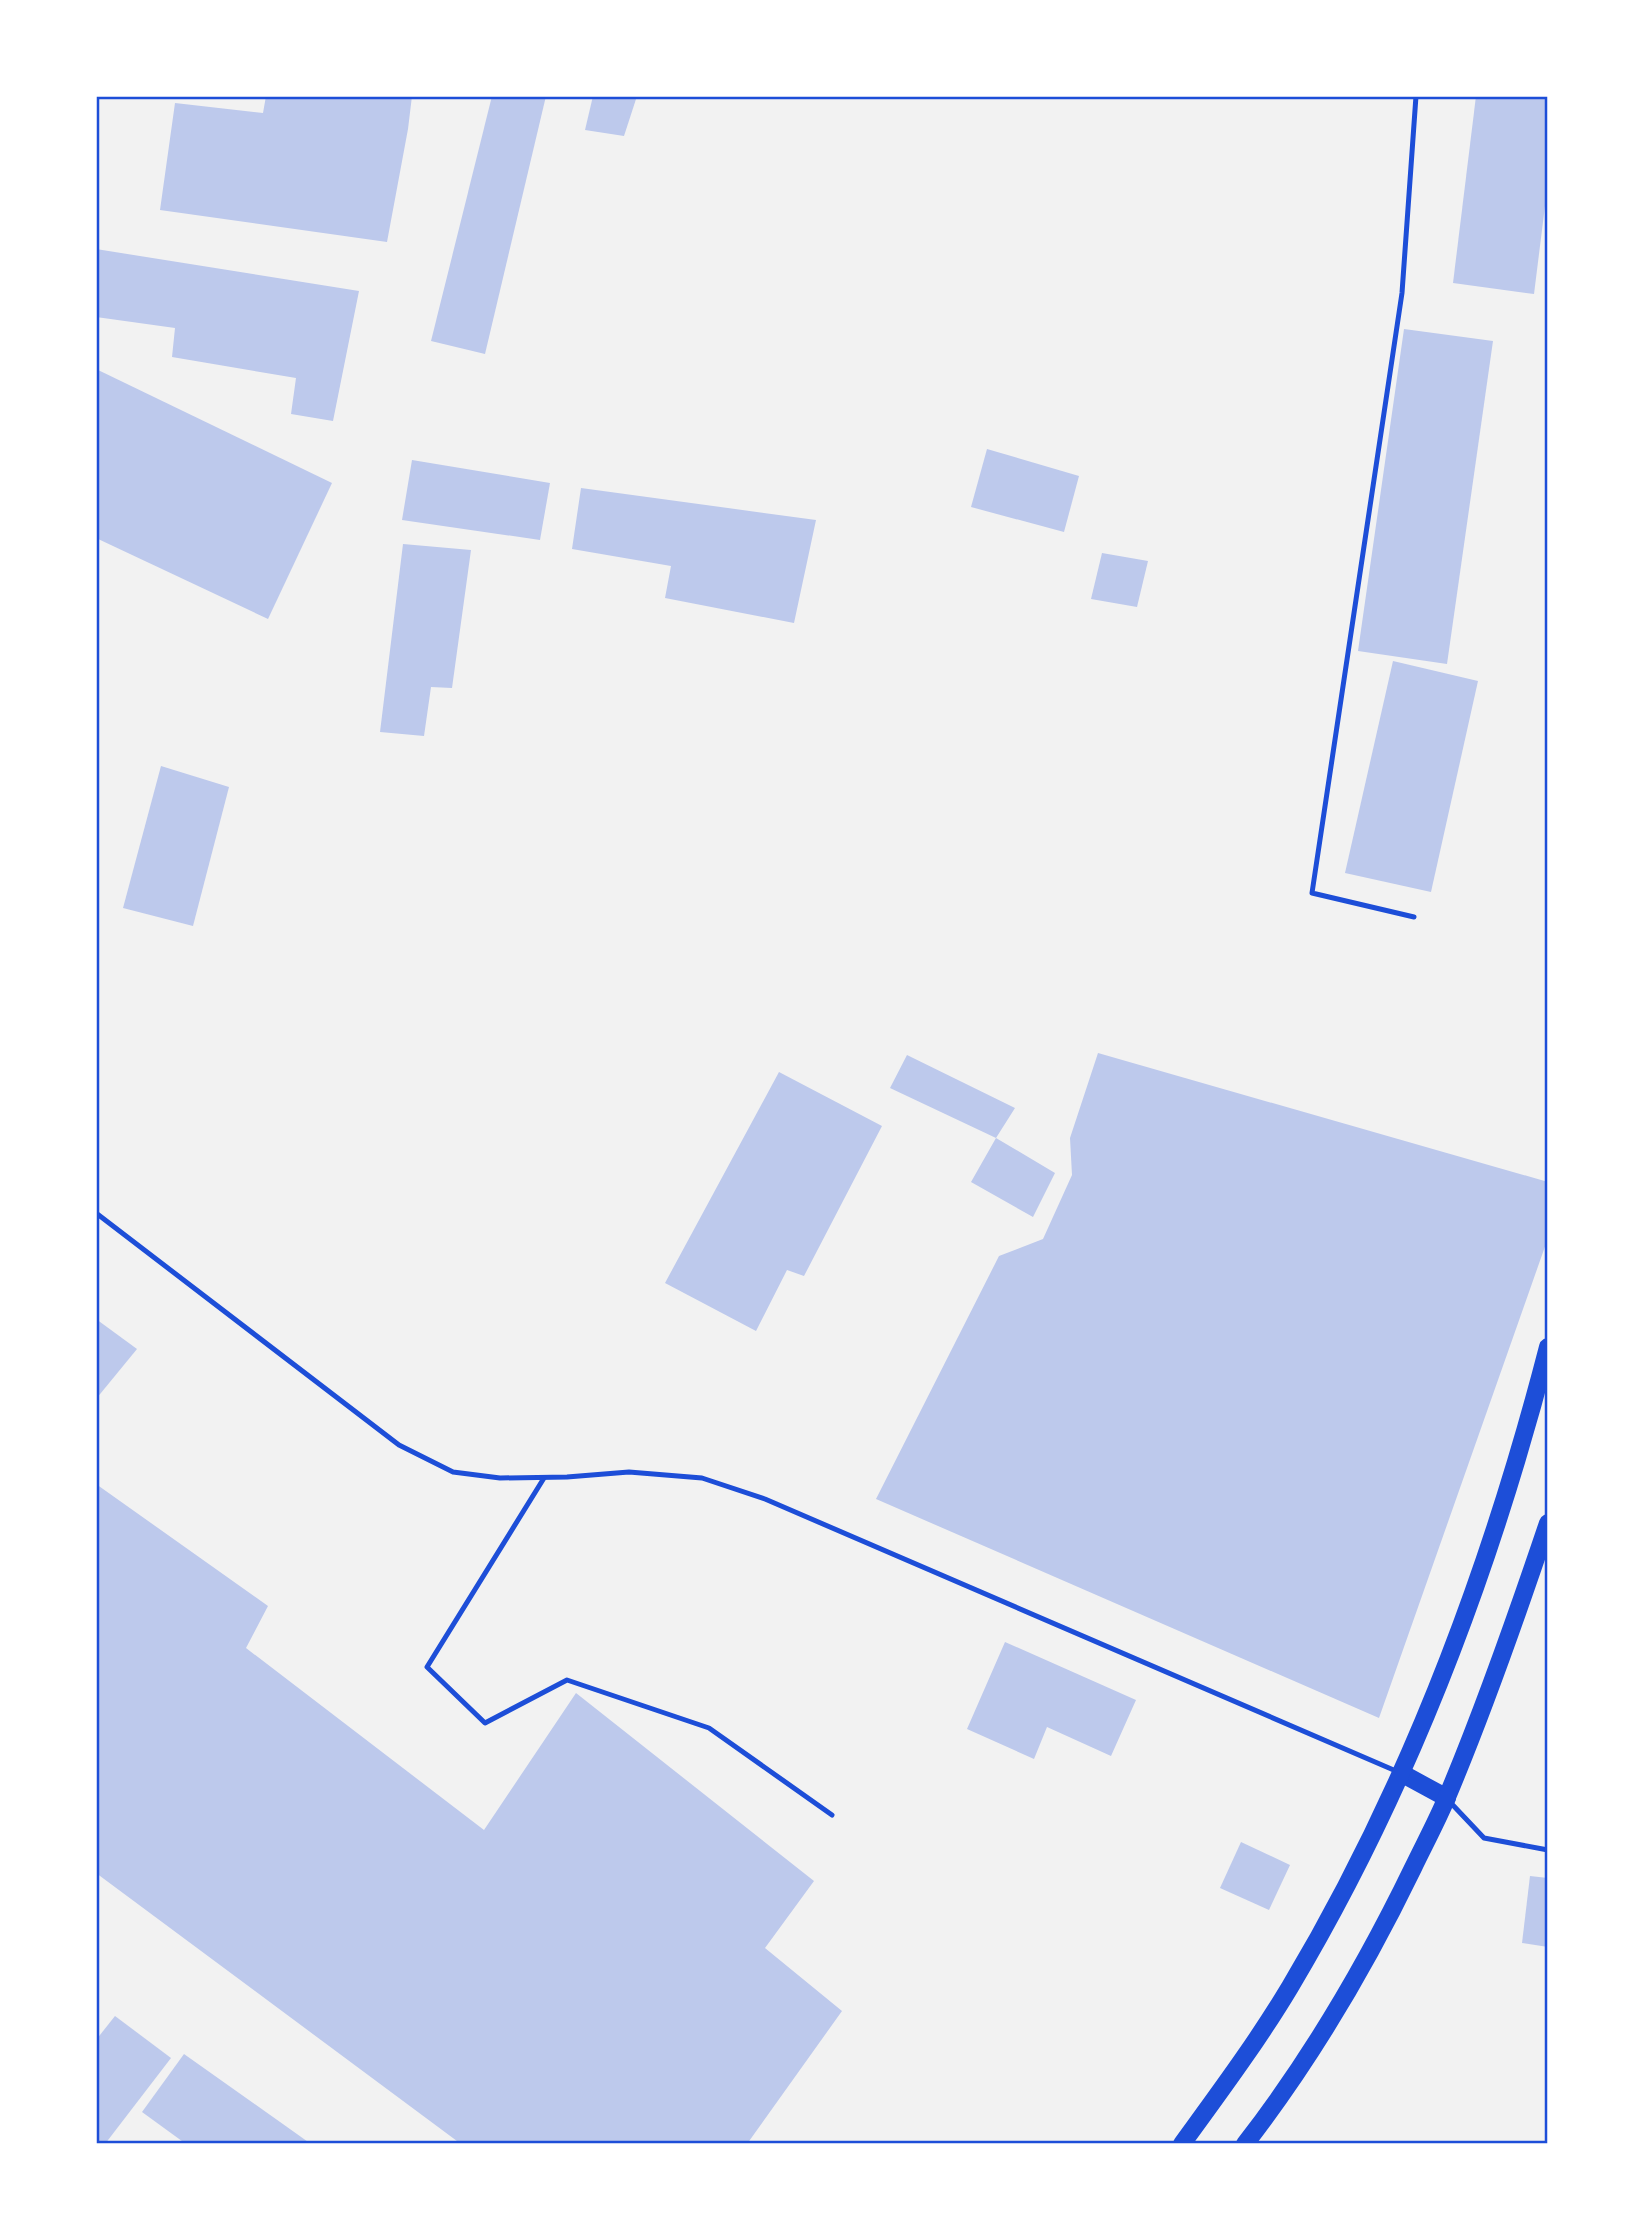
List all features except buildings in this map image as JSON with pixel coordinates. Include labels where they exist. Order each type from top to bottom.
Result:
[{"type":"main road","points":[[1182,2144],[1236,2069],[1289,1988],[1346,1887],[1401,1773],[1467,1607],[1530,1418],[1548,1348]]},
{"type":"main road","points":[[1245,2144],[1334,2015],[1388,1918],[1447,1798],[1518,1614],[1548,1523]]},
{"type":"main road","points":[[1401,1773],[1447,1798]]},
{"type":"lane","points":[[1414,917],[1312,893],[1402,293],[1416,96]]},
{"type":"lane","points":[[96,1213],[399,1445],[453,1472],[500,1478],[629,1472],[702,1478],[765,1499],[1401,1773]]},
{"type":"lane","points":[[544,1478],[427,1667],[485,1723],[567,1680],[709,1728],[832,1815]]},
{"type":"lane","points":[[1447,1798],[1484,1838],[1548,1850]]}]
